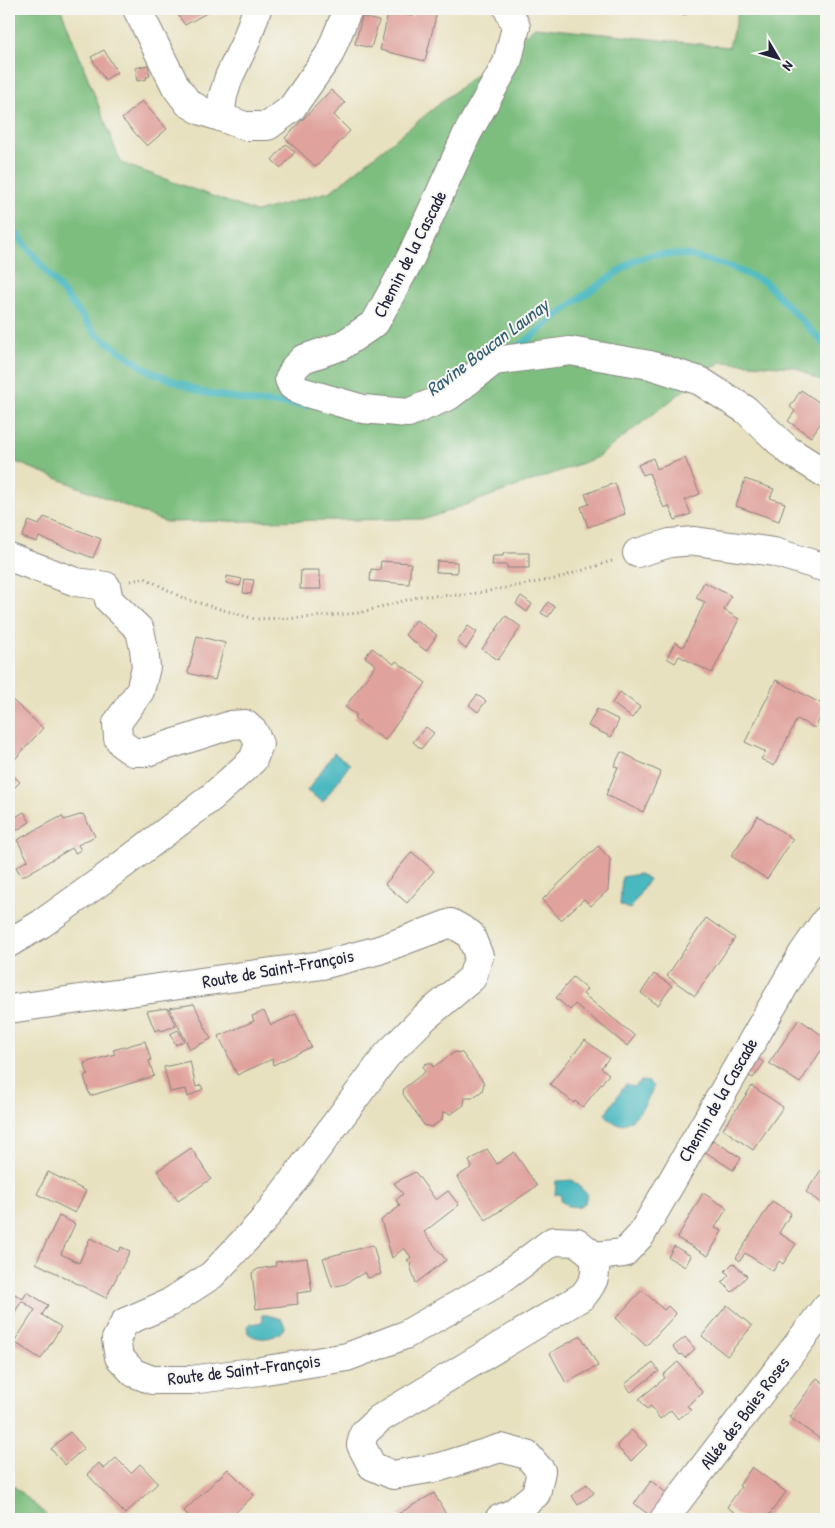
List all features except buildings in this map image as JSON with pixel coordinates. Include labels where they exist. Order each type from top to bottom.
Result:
[{"type":"main road","points":[[137,9],[176,87],[188,103],[202,112],[245,126],[268,126],[291,108],[329,55],[348,9]]},
{"type":"main road","points":[[220,118],[223,96],[229,77],[246,41],[257,9]]},
{"type":"main road","name":"Chemin de la Cascade","points":[[508,9],[516,27],[507,63],[468,134],[410,259],[375,323],[341,346],[303,359],[295,367],[289,379],[292,386],[300,391],[364,409],[408,413],[448,396],[494,361],[570,351],[650,365],[700,381],[746,410],[788,450],[826,474]]},
{"type":"main road","points":[[636,553],[670,543],[695,541],[774,552],[826,568]]},
{"type":"main road","points":[[9,557],[76,582],[106,586],[110,600],[140,630],[146,667],[140,691],[117,723],[118,738],[123,745],[133,752],[147,752],[231,725],[244,724],[254,732],[259,744],[253,760],[212,797],[41,924],[9,943]]},
{"type":"main road","name":"Chemin de la Cascade","points":[[594,1256],[624,1253],[641,1235],[798,962],[826,920]]},
{"type":"main road","name":"Route de Saint-François","points":[[9,1009],[322,965],[380,950],[450,923],[470,934],[479,956],[472,978],[424,1018],[387,1054],[262,1222],[212,1275],[169,1303],[125,1322],[116,1340],[119,1357],[134,1372],[152,1380],[191,1380],[260,1371],[347,1356],[405,1335],[495,1284],[553,1241],[577,1242],[594,1256]]},
{"type":"main road","points":[[499,1519],[513,1513],[536,1494],[541,1471],[527,1455],[501,1448],[440,1467],[394,1475],[372,1466],[361,1445],[364,1433],[379,1419],[583,1296],[593,1284],[596,1271],[594,1256]]},
{"type":"main road","name":"Allée des Baies Roses","points":[[664,1519],[826,1307]]},
{"type":"path","points":[[106,586],[146,578],[185,599],[255,619],[301,618],[359,613],[421,596],[466,595],[555,579],[636,553]]},
{"type":"green space","points":[[9,9],[61,9],[121,163],[256,212],[331,191],[535,27],[729,47],[739,9],[826,9],[826,384],[795,367],[721,362],[596,458],[426,519],[165,522],[9,459]]},
{"type":"green space","points":[[9,1482],[51,1519],[9,1519]]},
{"type":"water","points":[[334,753],[350,764],[323,802],[307,791]]},
{"type":"water","points":[[639,874],[649,879],[630,909],[620,905],[622,877]]},
{"type":"water","points":[[641,1081],[649,1082],[653,1087],[640,1111],[635,1117],[624,1124],[618,1124],[610,1120],[605,1114],[626,1084],[634,1087]]},
{"type":"water","points":[[572,1180],[587,1194],[585,1203],[578,1207],[568,1206],[561,1201],[561,1196],[555,1195],[556,1181]]},
{"type":"water","points":[[262,1315],[281,1319],[285,1326],[279,1334],[268,1338],[257,1338],[248,1333],[247,1326],[251,1322],[253,1324],[262,1322]]},
{"type":"waterway","name":"Ravine Boucan Launay","points":[[9,224],[95,333],[149,371],[201,392],[255,402],[306,405]]},
{"type":"waterway","name":"Ravine Boucan Launay","points":[[516,349],[577,300],[635,260],[655,254],[688,255],[728,266],[765,282],[826,346]]}]
